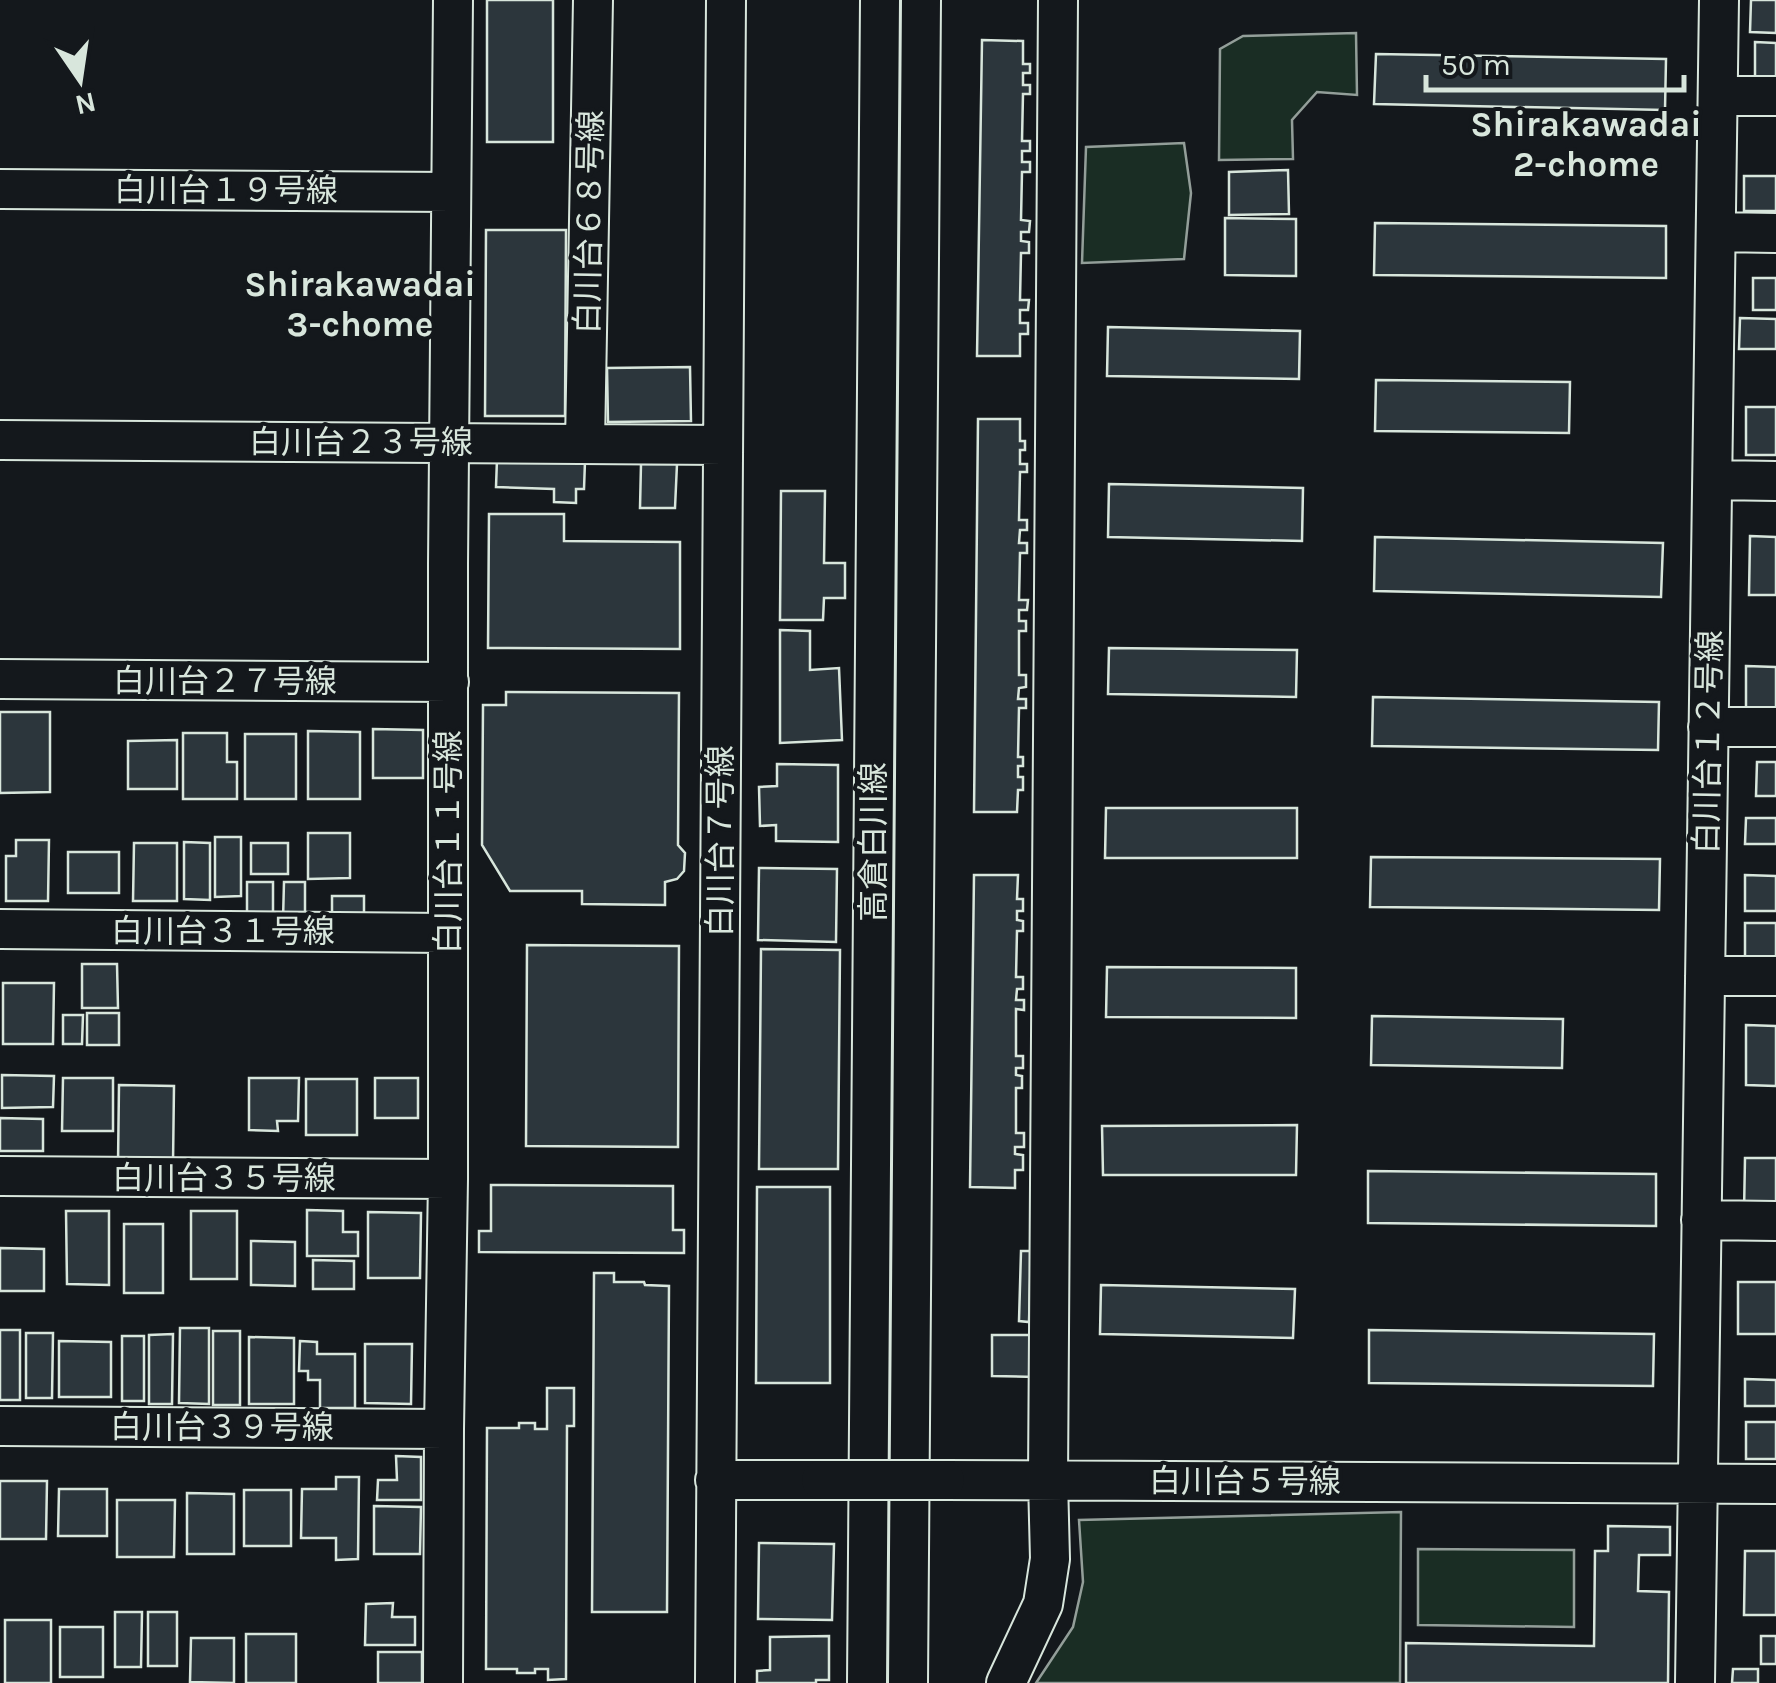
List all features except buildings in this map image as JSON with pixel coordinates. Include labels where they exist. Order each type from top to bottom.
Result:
[{"type":"street","name":"白川台１１号線","points":[[444,1683],[453,0]]},
{"type":"street","name":"白川台６８号線","points":[[585,444],[593,0]]},
{"type":"street","name":"白川台７号線","points":[[715,1683],[726,0]]},
{"type":"street","name":"高倉白川線","points":[[866,1683],[880,0]]},
{"type":"street","name":"高倉白川線","points":[[908,1683],[921,0]]},
{"type":"street","points":[[1006,1683],[1043,1604],[1050,1560],[1058,0]]},
{"type":"street","name":"白川台１２号線","points":[[1695,1683],[1719,0]]},
{"type":"street","points":[[1718,96],[1776,96]]},
{"type":"street","name":"白川台１９号線","points":[[0,188],[452,192]]},
{"type":"street","points":[[1716,232],[1776,232]]},
{"type":"street","name":"白川台２３号線","points":[[0,440],[723,445]]},
{"type":"street","points":[[1712,480],[1776,481]]},
{"type":"street","name":"白川台２７号線","points":[[0,679],[449,682]]},
{"type":"street","points":[[1708,727],[1776,726]]},
{"type":"street","name":"白川台３１号線","points":[[0,929],[446,933]]},
{"type":"street","points":[[1705,976],[1776,976]]},
{"type":"street","name":"白川台３５号線","points":[[0,1176],[448,1179]]},
{"type":"street","points":[[1701,1220],[1776,1221]]},
{"type":"street","name":"白川台３９号線","points":[[0,1426],[444,1429]]},
{"type":"street","name":"白川台５号線","points":[[715,1480],[1776,1484]]},
{"type":"green space","points":[[1356,33],[1357,95],[1317,92],[1292,120],[1293,159],[1219,160],[1220,49],[1243,36]]},
{"type":"green space","points":[[1184,143],[1191,193],[1184,259],[1082,263],[1086,147]]},
{"type":"green space","points":[[1401,1512],[1400,1683],[1036,1683],[1073,1627],[1083,1582],[1079,1520]]},
{"type":"green space","points":[[1418,1549],[1574,1550],[1574,1627],[1418,1625]]},
{"type":"district","name":"Shirakawadai 2-chome","points":[[1586,144]]},
{"type":"district","name":"Shirakawadai 3-chome","points":[[360,304]]}]
